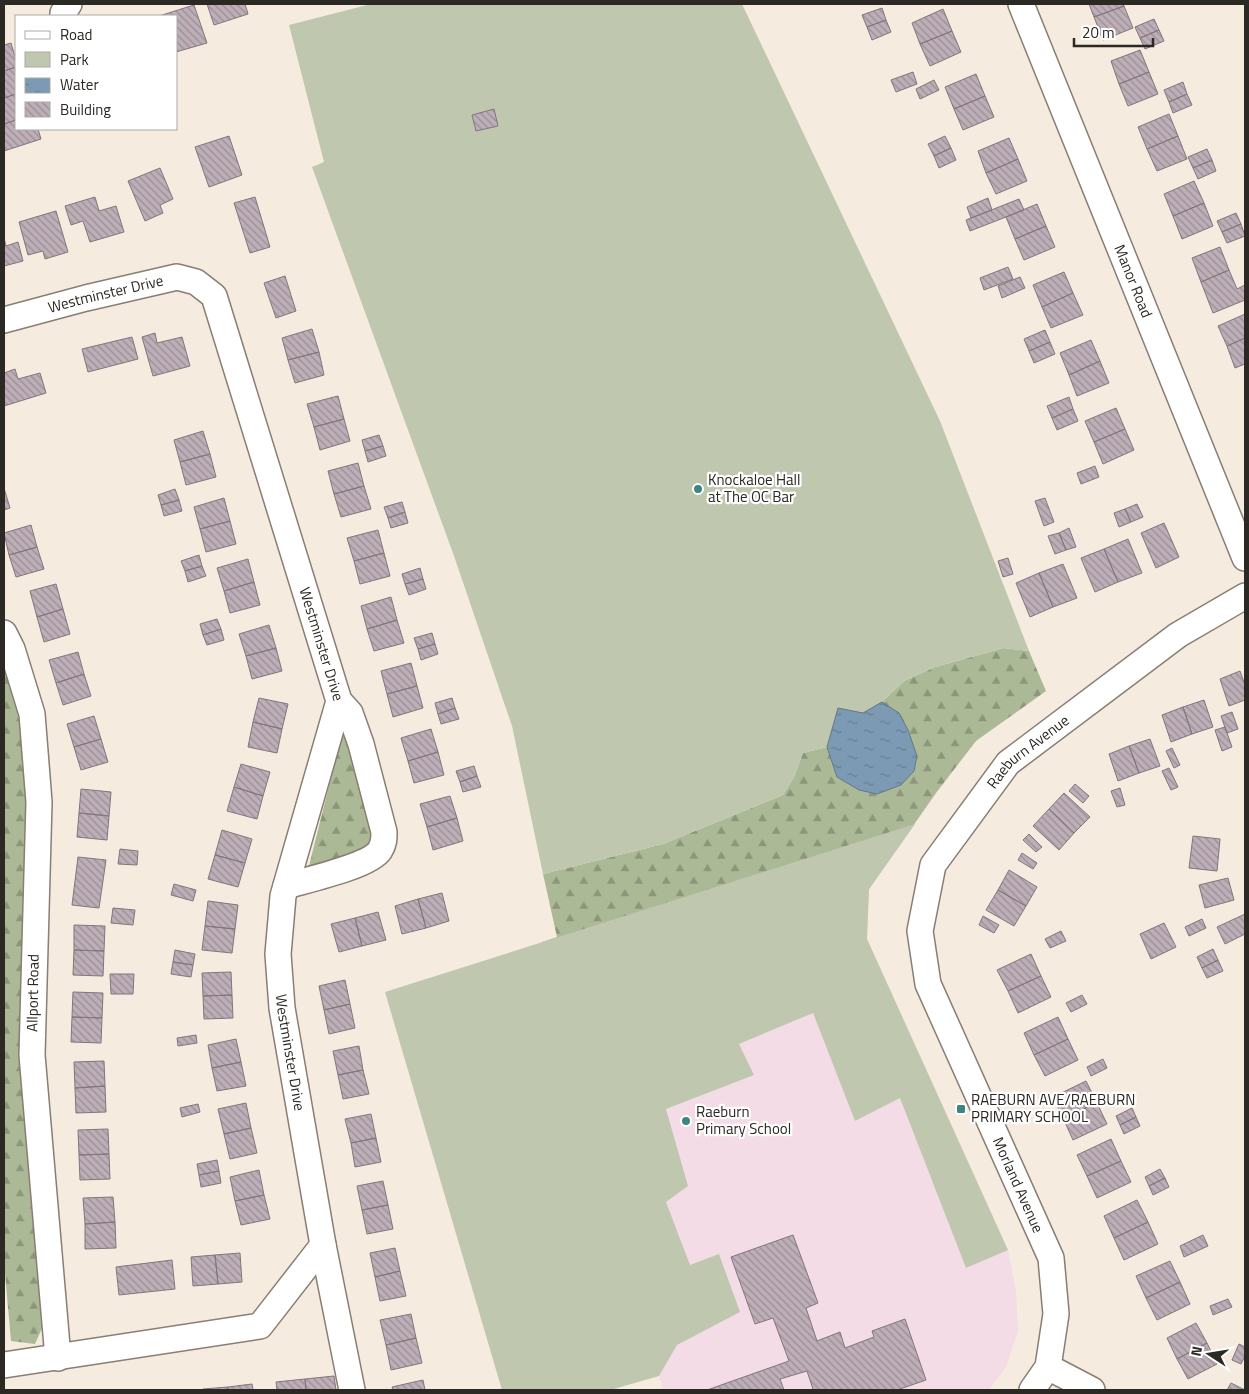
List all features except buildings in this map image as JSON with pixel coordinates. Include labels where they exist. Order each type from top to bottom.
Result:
[{"type":"street","name":"Manor Road","points":[[1021,4],[1245,558]]},
{"type":"street","name":"Westminster Drive","points":[[4,320],[86,298],[177,277],[196,282],[214,296],[339,701],[283,896],[278,954],[282,1008],[322,1245],[352,1390]]},
{"type":"street","name":"Raeburn Avenue","points":[[928,984],[920,931],[933,865],[1008,763],[1178,635],[1245,596]]},
{"type":"street","name":"Allport Road","points":[[4,633],[12,650],[32,714],[39,802],[32,1055],[58,1358]]},
{"type":"street","points":[[286,886],[366,861],[379,852],[384,841],[384,832],[361,744],[350,713],[339,701]]},
{"type":"street","name":"Morland Avenue","points":[[928,984],[1051,1258],[1056,1314],[1048,1367],[1032,1390]]},
{"type":"street","points":[[4,1366],[260,1326],[322,1245]]},
{"type":"street","points":[[1048,1367],[1092,1390]]},
{"type":"shaded area","name":"Raeburn Primary School","points":[[915,824],[869,889],[867,939],[1008,1250],[1016,1291],[1018,1331],[1006,1367],[989,1390],[663,1390],[659,1376],[610,1390],[502,1390],[385,992]]},
{"type":"green space","name":"Knockaloe Hall at The OC Bar","points":[[371,4],[742,4],[940,421],[1029,651],[1004,648],[935,667],[904,681],[882,702],[863,713],[838,708],[827,747],[803,753],[794,777],[783,795],[663,844],[543,874],[512,726],[454,556],[312,167],[324,162],[289,25]]},
{"type":"green space","points":[[1004,648],[1029,651],[1046,691],[976,741],[936,793],[869,889],[542,942],[557,937],[543,874],[663,844],[783,795],[794,777],[803,753],[827,747],[838,708],[882,702],[904,681],[935,667]]},
{"type":"green space","points":[[4,664],[22,730],[29,820],[21,952],[23,1099],[43,1326],[35,1344],[11,1341],[4,1262]]},
{"type":"green space","points":[[344,726],[382,837],[366,853],[308,870]]},
{"type":"green space","name":"Raeburn Primary School","points":[[915,824],[869,889],[867,939],[1008,1250],[966,1268],[900,1098],[855,1121],[813,1013],[739,1044],[754,1075],[666,1109],[688,1186],[666,1202],[690,1265],[719,1254],[740,1312],[677,1345],[659,1376],[610,1390],[502,1390],[385,992]]},
{"type":"water","points":[[882,702],[899,713],[908,730],[917,756],[914,771],[901,785],[877,794],[859,790],[837,777],[827,747],[838,708],[863,713]]},
{"type":"place","name":"Knockaloe Hall at The OC Bar","points":[[698,489]]},
{"type":"place","name":"RAEBURN AVE/RAEBURN PRIMARY SCHOOL","points":[[961,1109]]},
{"type":"place","name":"Raeburn Primary School","points":[[686,1121]]}]
